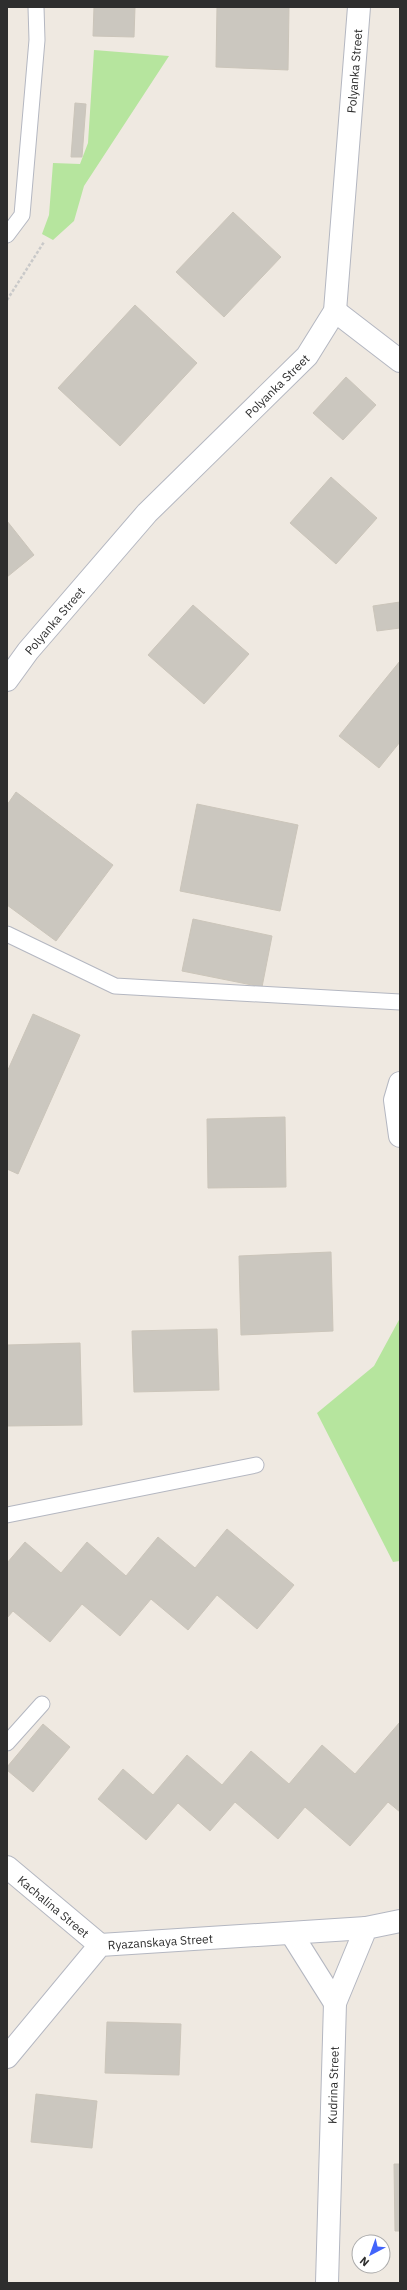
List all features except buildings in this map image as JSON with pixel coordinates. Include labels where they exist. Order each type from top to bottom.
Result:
[{"type":"street","name":"Polyanka Street","points":[[7,680],[28,651],[147,513],[308,356],[335,311],[359,7]]},
{"type":"street","points":[[335,311],[400,361]]},
{"type":"street","points":[[400,1083],[395,1100],[400,1136]]},
{"type":"street","name":"Kachalina Street","points":[[7,1867],[100,1944]]},
{"type":"street","points":[[366,1928],[400,1921]]},
{"type":"street","name":"Ryazanskaya Street","points":[[7,2057],[100,1944],[366,1928]]},
{"type":"street","name":"Kudrina Street","points":[[327,2283],[335,2003],[366,1928]]},
{"type":"street","points":[[291,1933],[335,2003]]},
{"type":"lane","points":[[7,235],[22,215],[36,40],[36,7]]},
{"type":"lane","points":[[7,934],[115,986],[400,1002]]},
{"type":"lane","points":[[7,1515],[256,1465]]},
{"type":"lane","points":[[7,1743],[42,1704]]},
{"type":"path","points":[[7,300],[44,242]]},
{"type":"green space","points":[[94,50],[169,56],[84,186],[74,221],[53,240],[42,234],[49,215],[53,163],[80,164],[88,143]]},
{"type":"green space","points":[[400,1318],[400,1561],[393,1562],[317,1413],[374,1366]]}]
